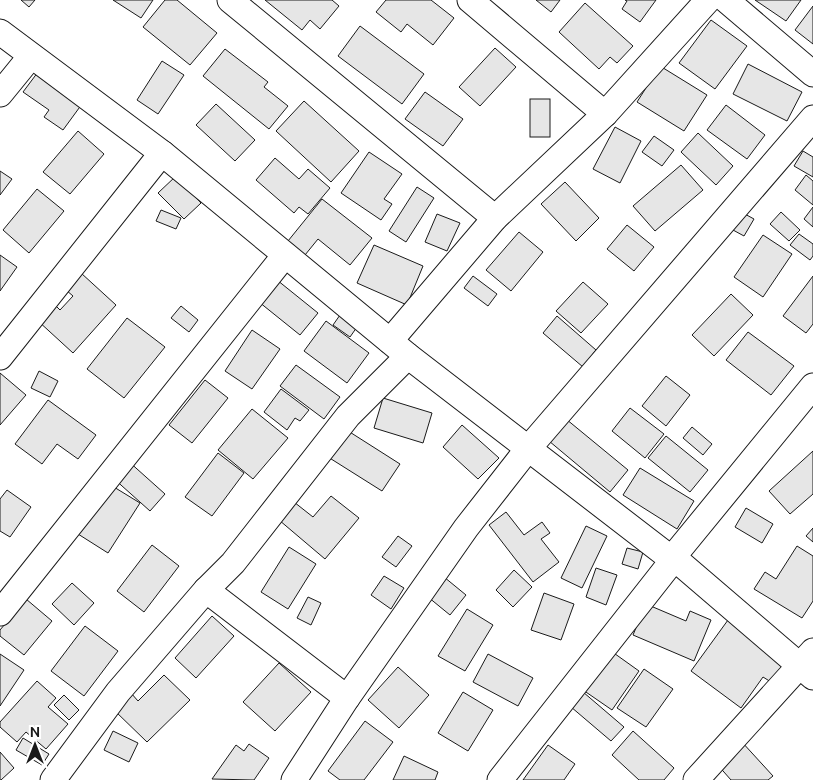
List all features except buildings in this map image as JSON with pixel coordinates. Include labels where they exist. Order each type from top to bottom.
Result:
[{"type":"street","points":[[230,0],[495,218]]},
{"type":"street","points":[[470,0],[605,114]]},
{"type":"street","points":[[53,780],[118,692],[206,590],[233,563],[399,349],[495,218],[605,114],[708,0]]},
{"type":"street","points":[[726,0],[813,74]]},
{"type":"street","points":[[0,32],[162,153],[399,349],[527,450],[673,559],[809,665],[696,780]]},
{"type":"street","points":[[0,94],[31,56]]},
{"type":"street","points":[[297,779],[346,698],[466,528],[527,450],[813,118]]},
{"type":"street","points":[[0,357],[162,153]]},
{"type":"street","points":[[0,612],[285,255]]},
{"type":"street","points":[[500,780],[673,559],[813,386]]},
{"type":"street","points":[[206,590],[346,698]]}]
